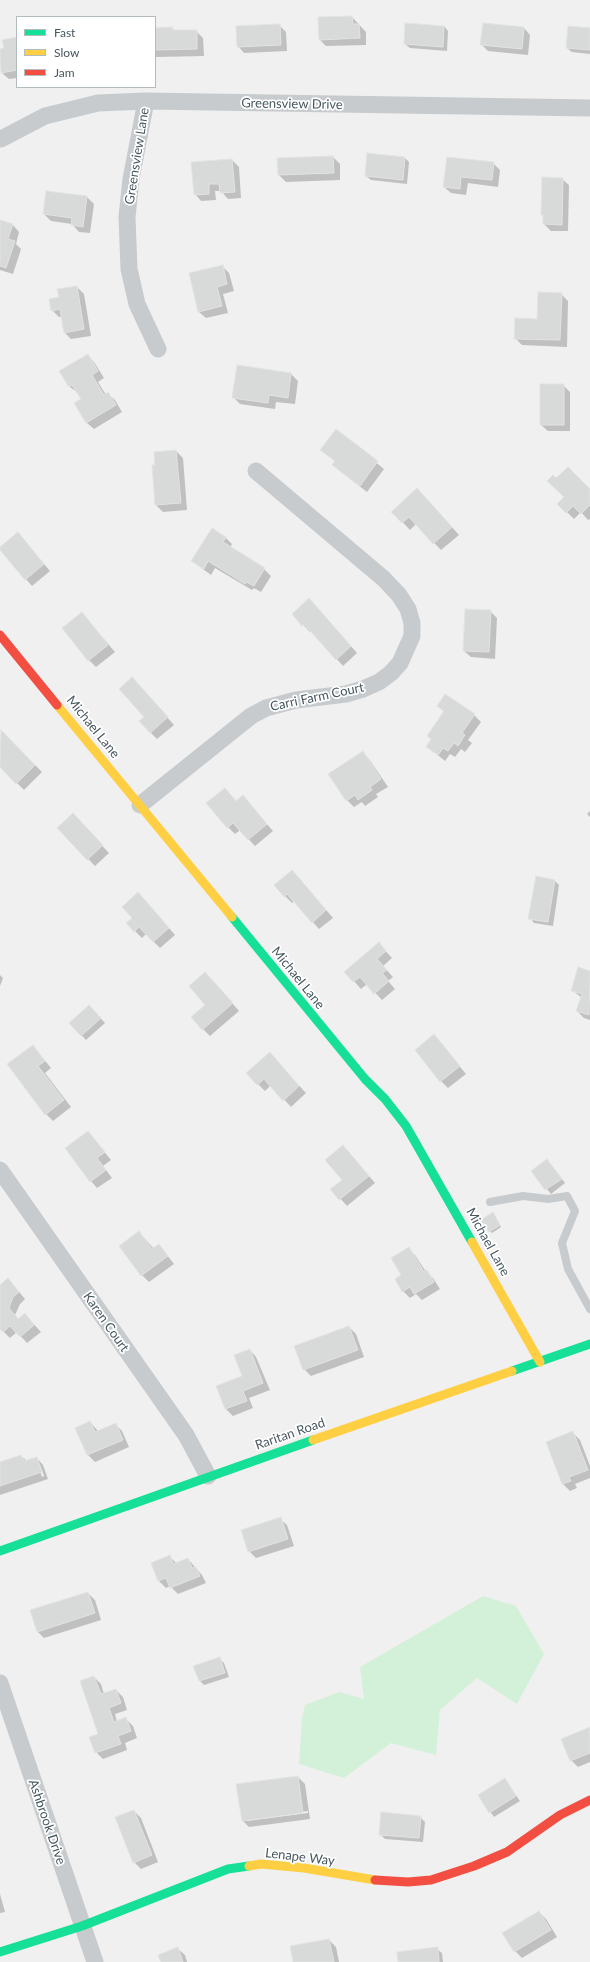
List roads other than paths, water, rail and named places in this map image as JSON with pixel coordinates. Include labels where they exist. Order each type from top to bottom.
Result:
[{"type":"street","name":"Greensview Drive","points":[[1,139],[45,116],[98,103],[146,101],[590,108]]},
{"type":"street","name":"Greensview Lane","points":[[146,101],[131,179],[127,217],[129,269],[137,304],[158,349]]},
{"type":"street","name":"Carri Farm Court","points":[[140,805],[251,716],[266,708],[289,701],[346,694],[379,682],[400,664],[412,636],[412,623],[408,609],[399,595],[384,579],[256,472]]},
{"type":"street","name":"Michael Lane","points":[[0,635],[360,1073],[386,1099],[406,1126],[540,1362]]},
{"type":"street","name":"Karen Court","points":[[0,1170],[186,1435],[208,1476]]},
{"type":"street","name":"Raritan Road","points":[[0,1551],[208,1476],[590,1344]]},
{"type":"street","name":"Ashbrook Drive","points":[[0,1683],[95,1962]]},
{"type":"street","name":"Lenape Way","points":[[0,1952],[82,1926],[228,1869],[262,1864],[304,1868],[367,1880],[432,1880],[474,1866],[507,1852],[560,1815],[590,1800]]},
{"type":"lane","points":[[490,1202],[523,1196],[548,1199],[567,1196],[575,1212],[562,1243],[568,1269],[590,1309]]}]
